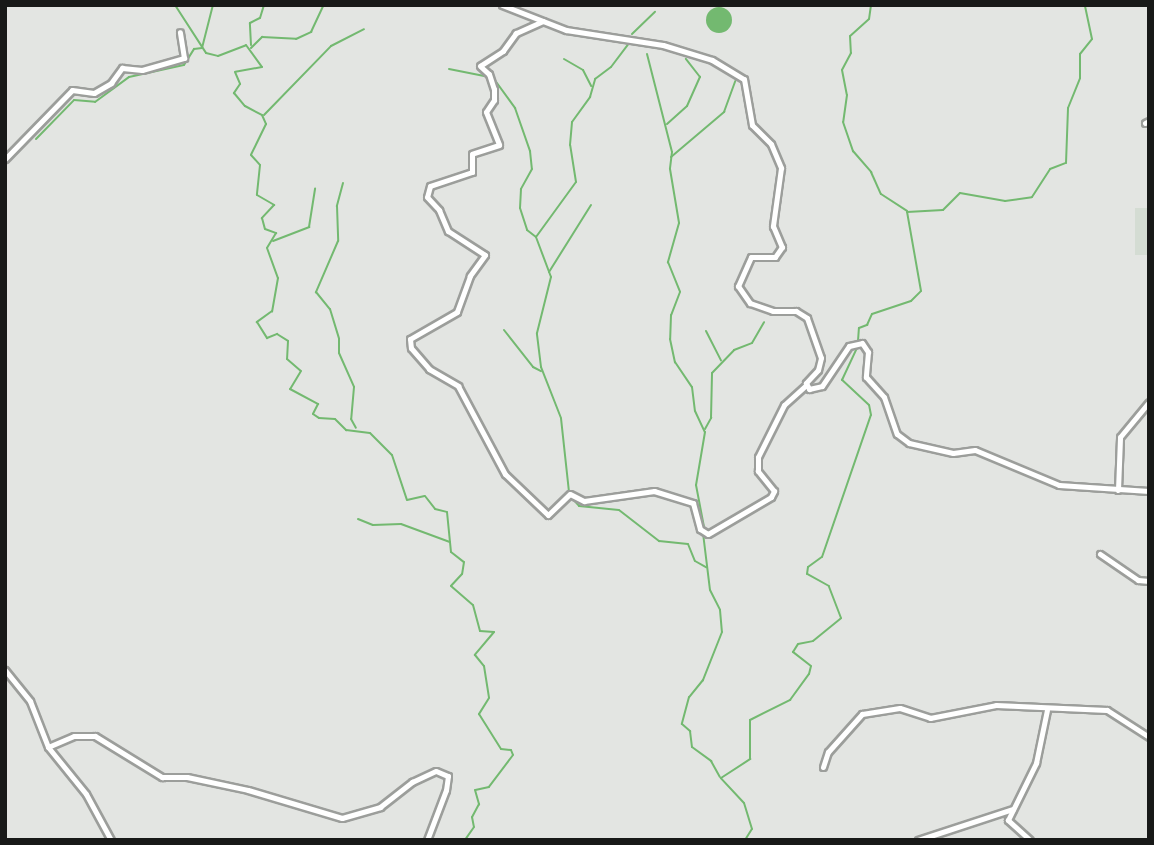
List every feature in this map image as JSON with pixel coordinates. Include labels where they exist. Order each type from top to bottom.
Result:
[{"type":"street","points":[[502,5],[543,22],[602,38],[663,45],[712,60],[744,79],[752,125],[771,144],[781,168],[772,226],[782,247],[775,257],[751,257],[738,286],[750,303],[773,310],[796,310],[807,318],[821,363],[806,385],[784,405],[758,457],[758,471],[774,491],[771,497],[708,534],[700,529],[693,502],[654,491],[584,501],[570,494],[548,515],[505,474],[458,386],[429,369],[411,348],[410,338],[457,312],[470,276],[485,256],[448,230],[439,210],[427,197],[430,186],[472,172],[472,154],[499,145],[485,113],[494,100],[494,89],[489,74],[480,66],[503,51],[516,33],[543,22]]},
{"type":"street","points":[[5,159],[32,136],[69,91],[94,93],[111,83],[122,68],[142,70],[184,58],[180,32]]},
{"type":"street","points":[[806,385],[810,390],[822,386],[858,343],[868,352],[866,377],[884,397],[900,438],[946,452],[975,450],[1059,485],[1149,491]]},
{"type":"street","points":[[1118,490],[1120,437],[1149,402]]},
{"type":"street","points":[[1100,554],[1138,580],[1149,581]]},
{"type":"street","points":[[5,670],[30,701],[48,747],[86,794],[111,840]]},
{"type":"street","points":[[822,767],[828,752],[862,713],[900,708],[930,718],[996,705],[1047,710],[1107,710],[1149,737]]},
{"type":"street","points":[[1030,840],[1010,825],[1013,809],[1036,763],[1047,710]]},
{"type":"street","points":[[48,747],[74,736],[95,736],[119,747],[154,775],[248,790],[342,818],[380,807],[412,782],[436,771],[448,776],[446,790],[427,840]]},
{"type":"street","points":[[919,840],[1013,809]]},
{"type":"shaded area","points":[[719,7],[728,11],[732,20],[728,29],[719,33],[710,29],[706,20],[710,11]]},
{"type":"shaded area","points":[[1135,208],[1149,208],[1149,255],[1135,255]]},
{"type":"waterway","points":[[175,5],[206,53],[218,56],[246,45],[262,67],[235,72],[240,84],[234,93],[245,106],[262,115],[266,124],[251,155],[260,165],[257,195],[274,205],[262,218],[265,229],[276,233],[267,248],[278,278],[272,311],[257,322],[267,338],[277,334],[288,341],[287,359],[301,371],[290,389],[318,404],[313,414],[319,418],[335,419],[346,430],[370,433],[392,455],[407,500],[425,496],[435,509],[447,512],[451,552],[464,562],[462,574],[451,586],[473,605],[480,631],[494,632],[475,655],[484,666],[489,698],[479,714],[501,749],[511,750],[513,755],[489,787],[475,790],[479,804],[472,817],[474,827],[465,840]]},
{"type":"waterway","points":[[36,139],[74,100],[95,102],[129,77],[184,65],[194,49],[202,48],[213,5]]},
{"type":"waterway","points":[[251,45],[250,23],[260,18],[264,5]]},
{"type":"waterway","points":[[871,5],[869,19],[850,36],[851,53],[842,70],[847,95],[843,122],[853,151],[871,172],[881,194],[907,211]]},
{"type":"waterway","points":[[858,341],[859,328],[867,325],[872,314],[911,301],[921,291],[907,212],[943,210],[960,193],[1005,201],[1032,197],[1050,169],[1066,163],[1068,108],[1080,78],[1080,54],[1092,39],[1085,5]]},
{"type":"waterway","points":[[251,48],[262,37],[296,39],[311,32],[323,6]]},
{"type":"waterway","points":[[632,34],[655,12]]},
{"type":"waterway","points":[[264,115],[331,46],[364,29]]},
{"type":"waterway","points":[[569,492],[561,418],[541,367],[537,333],[551,277],[536,237],[576,182],[570,145],[572,122],[590,97],[595,79],[611,67],[629,43]]},
{"type":"waterway","points":[[647,54],[672,152],[670,169],[679,223],[668,262],[680,292],[671,315],[670,339],[675,362],[692,387],[695,411],[705,432],[696,485],[704,527]]},
{"type":"waterway","points":[[564,59],[583,70],[591,86]]},
{"type":"waterway","points":[[667,124],[687,106],[700,77],[686,59]]},
{"type":"waterway","points":[[449,69],[489,77]]},
{"type":"waterway","points":[[494,79],[515,108],[530,151],[532,169],[521,189],[520,208],[527,230],[536,237]]},
{"type":"waterway","points":[[671,157],[724,112],[735,81]]},
{"type":"waterway","points":[[343,183],[337,206],[338,241],[316,292],[330,309],[339,339],[339,353],[354,387],[351,419],[356,428]]},
{"type":"waterway","points":[[273,241],[309,227],[315,188]]},
{"type":"waterway","points":[[549,272],[591,205]]},
{"type":"waterway","points":[[705,429],[711,418],[712,373],[734,350],[752,343],[764,322]]},
{"type":"waterway","points":[[504,330],[533,367],[541,371]]},
{"type":"waterway","points":[[706,331],[721,360]]},
{"type":"waterway","points":[[745,840],[752,829],[744,803],[721,778],[750,759],[750,720],[790,700],[809,674],[811,666],[793,652],[798,644],[813,641],[841,618],[829,586],[807,574],[808,567],[822,557],[871,415],[869,405],[842,380],[858,346]]},
{"type":"waterway","points":[[571,497],[579,506],[619,510],[659,541],[688,544],[695,561],[706,567]]},
{"type":"waterway","points":[[358,519],[373,525],[401,524],[450,542]]},
{"type":"waterway","points":[[703,533],[710,590],[720,610],[722,632],[703,680],[689,697],[682,724],[690,731],[692,747],[711,761],[720,777]]}]
